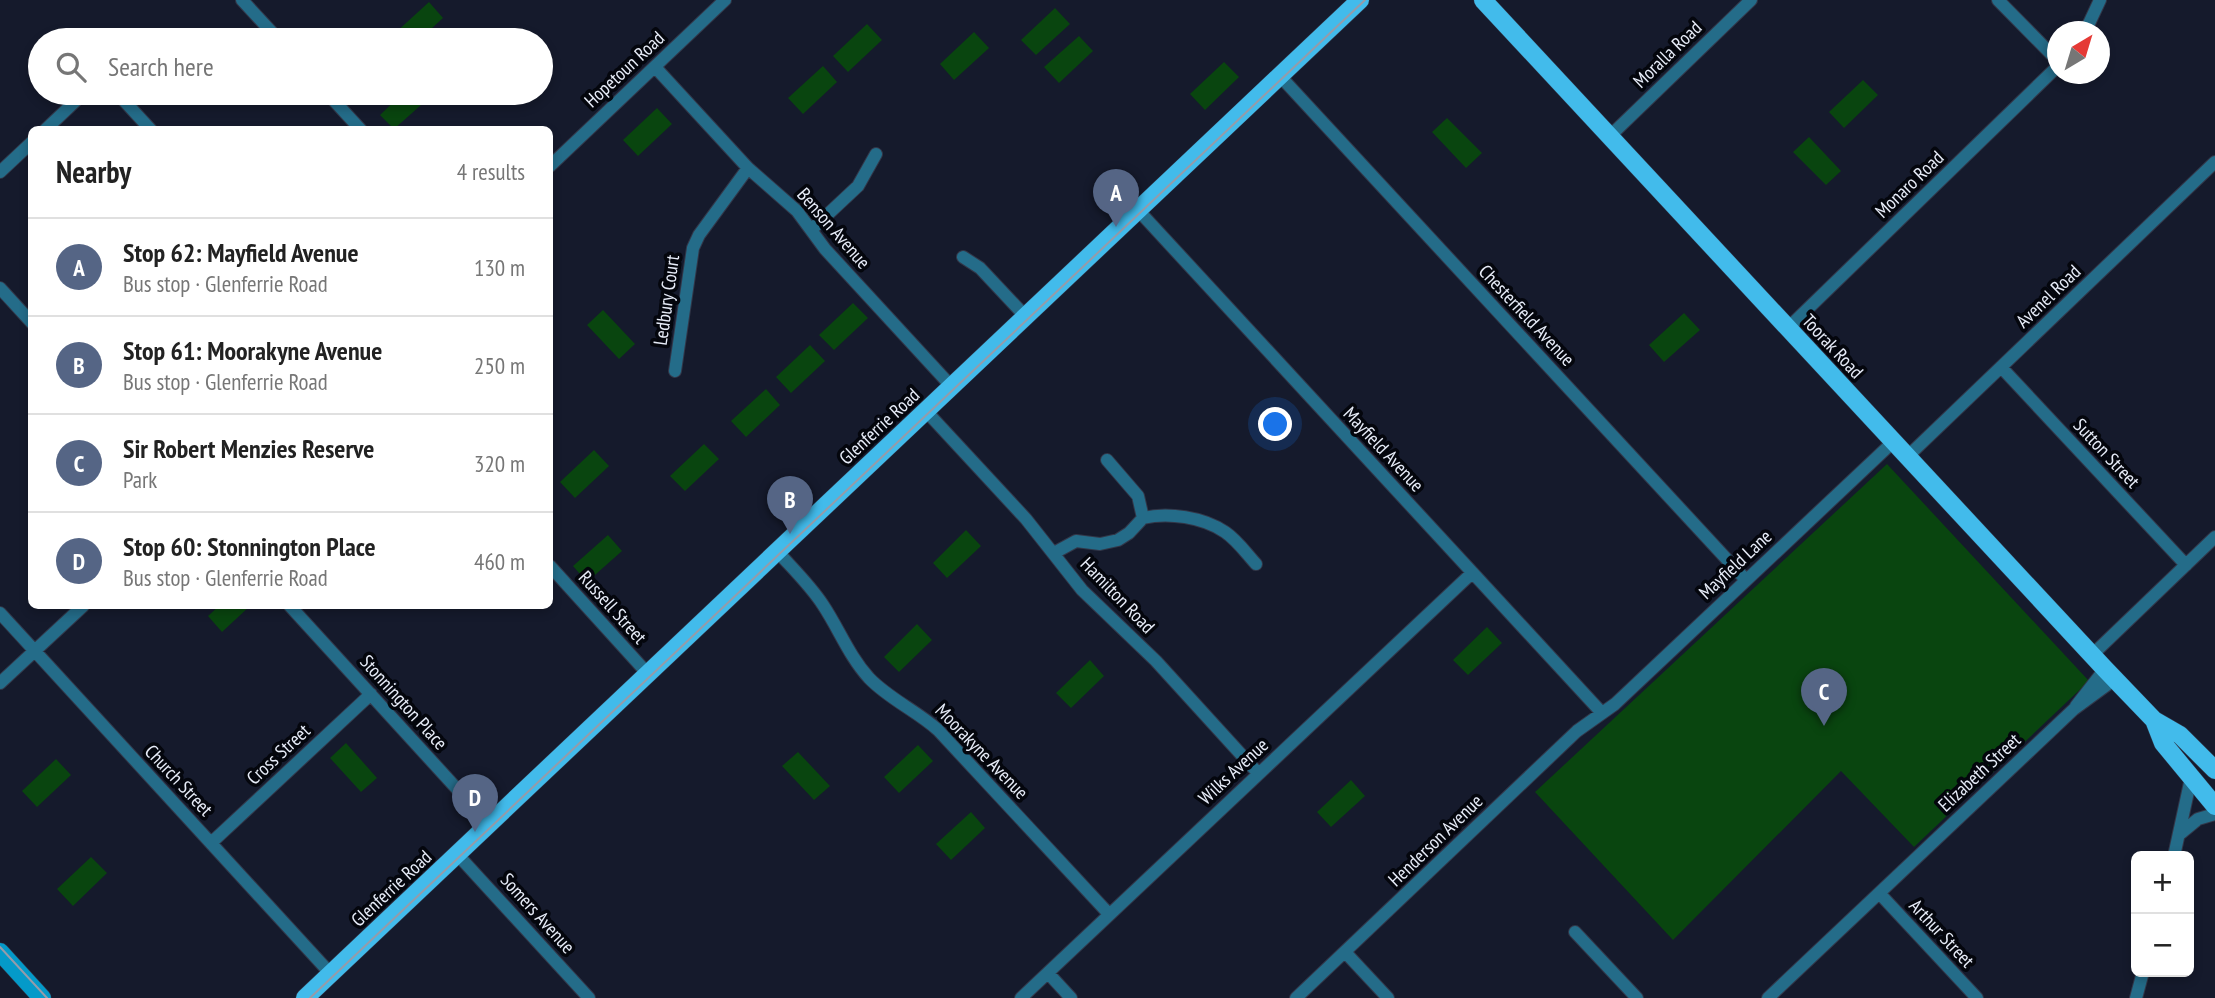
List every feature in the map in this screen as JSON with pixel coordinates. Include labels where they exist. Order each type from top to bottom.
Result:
[{"type":"main road","name":"Glenferrie Road","points":[[312,995],[330,974],[457,853],[1360,0]]},
{"type":"main road","name":"Toorak Road","points":[[1483,0],[2110,674],[2154,720],[2180,735],[2207,756],[2215,770]]},
{"type":"main road","name":"Toorak Road","points":[[2154,720],[2163,743],[2215,806]]},
{"type":"main road","points":[[0,952],[42,998]]},
{"type":"street","points":[[242,0],[268,28]]},
{"type":"street","name":"Hopetoun Road","points":[[553,163],[725,0]]},
{"type":"street","name":"Moralla Road","points":[[1610,136],[1751,0]]},
{"type":"street","points":[[1998,0],[2047,53]]},
{"type":"street","points":[[2090,21],[2100,0]]},
{"type":"street","name":"Benson Avenue","points":[[655,67],[748,168],[789,204],[825,249],[951,387]]},
{"type":"street","name":"Monaro Road","points":[[1788,328],[2047,74]]},
{"type":"street","name":"Chesterfield Avenue","points":[[1280,76],[1746,580]]},
{"type":"street","points":[[49,126],[71,105]]},
{"type":"street","points":[[128,105],[147,126]]},
{"type":"street","points":[[338,105],[356,126]]},
{"type":"street","points":[[0,172],[28,146]]},
{"type":"street","points":[[811,230],[858,186],[876,154]]},
{"type":"street","name":"Avenel Road","points":[[1907,457],[2215,162]]},
{"type":"street","name":"Ledbury Court","points":[[675,371],[693,248],[699,235],[748,168]]},
{"type":"street","name":"Mayfield Avenue","points":[[1138,210],[1602,713]]},
{"type":"street","points":[[963,257],[979,268],[1026,317]]},
{"type":"street","points":[[0,288],[28,319]]},
{"type":"street","name":"Sutton Street","points":[[2001,367],[2186,565]]},
{"type":"street","name":"Hamilton Road","points":[[926,411],[1026,519],[1082,590],[1156,662],[1258,773]]},
{"type":"street","name":"Mayfield Lane","points":[[1602,713],[1615,704],[1893,442]]},
{"type":"street","points":[[1107,460],[1138,496],[1143,518]]},
{"type":"street","points":[[1054,553],[1076,541],[1100,544],[1118,540],[1143,518],[1168,514],[1223,530],[1236,540],[1256,564]]},
{"type":"street","points":[[2092,655],[2215,537]]},
{"type":"street","name":"Moorakyne Avenue","points":[[778,551],[822,604],[850,654],[871,680],[938,730],[1109,914]]},
{"type":"street","name":"Russell Street","points":[[553,569],[648,674]]},
{"type":"street","name":"Wilks Avenue","points":[[1021,998],[1472,573]]},
{"type":"street","points":[[0,683],[80,609]]},
{"type":"street","name":"Stonnington Place","points":[[293,609],[489,824]]},
{"type":"street","name":"Church Street","points":[[0,613],[330,974]]},
{"type":"street","name":"Elizabeth Street","points":[[1768,998],[1859,910],[1882,897],[1910,863],[2110,674]]},
{"type":"street","name":"Cross Street","points":[[211,843],[371,694]]},
{"type":"street","name":"Henderson Avenue","points":[[1296,998],[1577,731],[1602,713]]},
{"type":"street","points":[[2175,851],[2191,778]]},
{"type":"street","points":[[2181,832],[2199,819],[2215,814]]},
{"type":"street","name":"Somers Avenue","points":[[457,853],[589,998]]},
{"type":"street","name":"Arthur Street","points":[[1882,897],[1977,998]]},
{"type":"street","points":[[1575,932],[1637,998]]},
{"type":"street","points":[[1345,952],[1388,998]]},
{"type":"street","points":[[1048,972],[1071,998]]},
{"type":"street","points":[[2136,998],[2142,977]]},
{"type":"green space","points":[[429,2],[443,18],[432,28],[401,28]]},
{"type":"green space","points":[[1055,8],[1070,24],[1036,55],[1021,40]]},
{"type":"green space","points":[[867,24],[882,40],[848,72],[833,56]]},
{"type":"green space","points":[[974,32],[989,48],[954,80],[940,64]]},
{"type":"green space","points":[[1079,36],[1093,51],[1059,83],[1044,67]]},
{"type":"green space","points":[[1224,62],[1239,77],[1205,110],[1190,94]]},
{"type":"green space","points":[[823,66],[837,82],[803,114],[788,98]]},
{"type":"green space","points":[[1863,80],[1878,95],[1844,128],[1829,112]]},
{"type":"green space","points":[[390,105],[421,105],[397,126],[391,126],[380,115]]},
{"type":"green space","points":[[657,108],[672,124],[638,156],[623,140]]},
{"type":"green space","points":[[1447,118],[1482,153],[1466,168],[1432,132]]},
{"type":"green space","points":[[1809,137],[1841,171],[1826,185],[1793,152]]},
{"type":"green space","points":[[853,303],[868,318],[834,350],[819,335]]},
{"type":"green space","points":[[603,310],[635,344],[619,359],[587,325]]},
{"type":"green space","points":[[1684,313],[1700,330],[1664,362],[1649,345]]},
{"type":"green space","points":[[810,345],[825,361],[791,393],[776,377]]},
{"type":"green space","points":[[766,389],[780,405],[746,437],[731,421]]},
{"type":"green space","points":[[704,444],[719,459],[685,491],[670,476]]},
{"type":"green space","points":[[594,450],[609,466],[575,498],[560,482]]},
{"type":"green space","points":[[1887,464],[2089,681],[1914,847],[1841,771],[1673,940],[1535,792]]},
{"type":"green space","points":[[966,530],[981,546],[947,578],[933,563]]},
{"type":"green space","points":[[608,535],[622,551],[587,582],[573,566]]},
{"type":"green space","points":[[216,609],[247,609],[222,632],[208,616]]},
{"type":"green space","points":[[917,624],[932,640],[899,672],[884,657]]},
{"type":"green space","points":[[1487,627],[1502,643],[1468,675],[1453,660]]},
{"type":"green space","points":[[1090,660],[1104,676],[1071,708],[1056,693]]},
{"type":"green space","points":[[346,743],[377,778],[361,792],[330,758]]},
{"type":"green space","points":[[918,745],[933,761],[899,793],[884,777]]},
{"type":"green space","points":[[798,752],[830,786],[814,800],[782,766]]},
{"type":"green space","points":[[56,759],[71,775],[37,807],[22,791]]},
{"type":"green space","points":[[1351,780],[1365,796],[1331,827],[1317,812]]},
{"type":"green space","points":[[971,812],[985,828],[951,860],[936,844]]},
{"type":"green space","points":[[91,857],[107,873],[73,906],[57,889]]},
{"type":"tram line","points":[[310,998],[1365,0]]},
{"type":"tram line","points":[[0,947],[47,998]]},
{"type":"place","name":"Stop 62: Mayfield Avenue","points":[[1116,227]]},
{"type":"place","name":"Stop 61: Moorakyne Avenue","points":[[790,534]]},
{"type":"place","name":"Sir Robert Menzies Reserve","points":[[1824,726]]},
{"type":"place","name":"Stop 60: Stonnington Place","points":[[475,832]]}]
